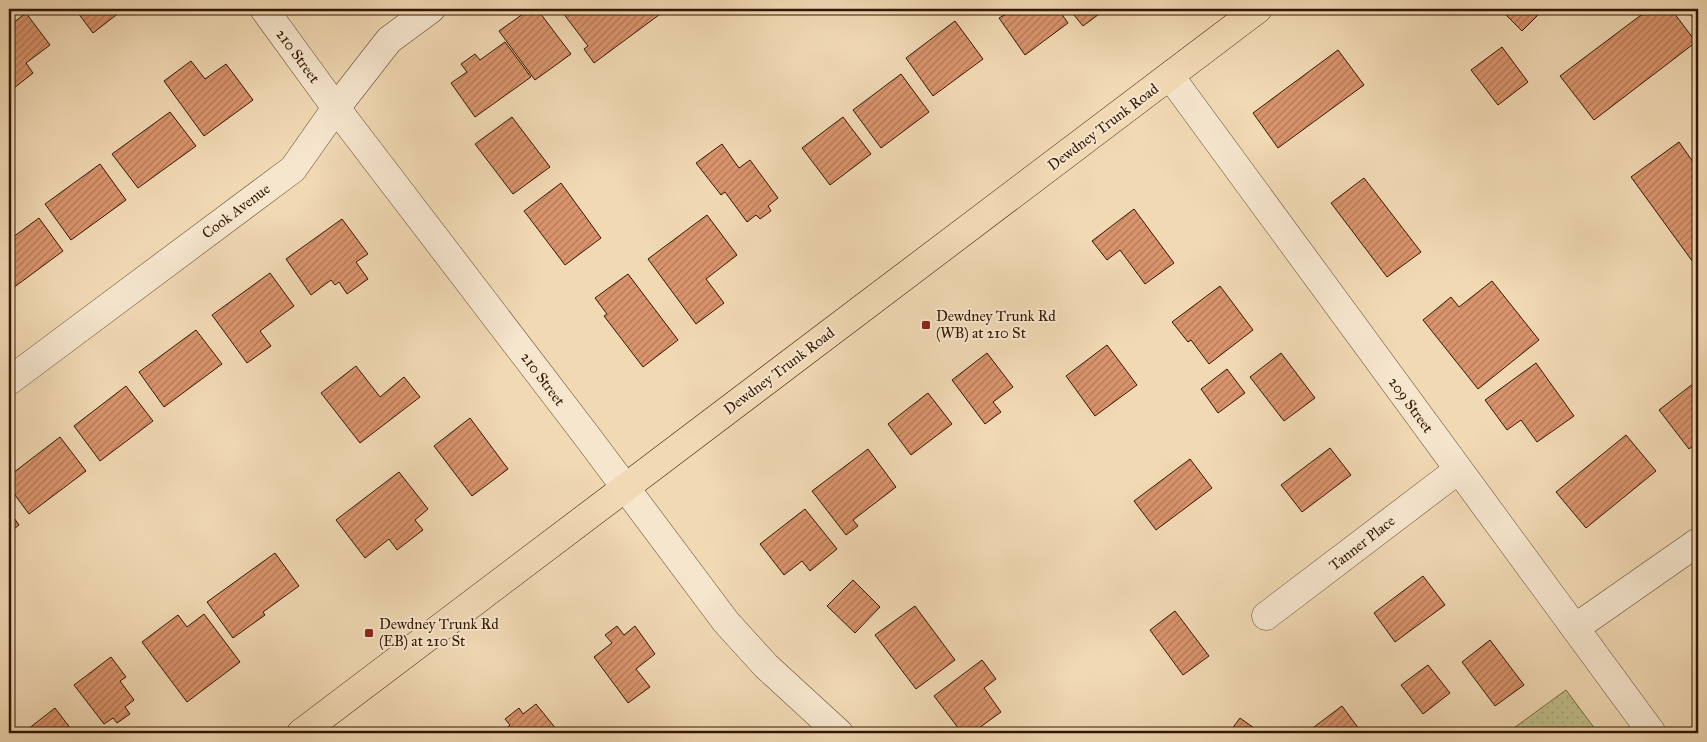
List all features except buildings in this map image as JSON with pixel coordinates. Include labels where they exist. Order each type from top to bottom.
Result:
[{"type":"main road","name":"Dewdney Trunk Road","points":[[301,733],[1258,9]]},
{"type":"street","name":"210 Street","points":[[264,9],[336,108],[726,622],[766,666],[839,733]]},
{"type":"street","name":"Cook Avenue","points":[[9,381],[293,169],[336,108],[390,40],[432,9]]},
{"type":"street","name":"209 Street","points":[[1170,76],[1652,733]]},
{"type":"street","name":"Tanner Place","points":[[1266,616],[1458,470]]},
{"type":"street","points":[[1575,628],[1698,542]]},
{"type":"shaded area","points":[[1566,690],[1598,733],[1507,733]]},
{"type":"place","name":"Dewdney Trunk Rd (WB) at 210 St","points":[[926,325]]},
{"type":"place","name":"Dewdney Trunk Rd (EB) at 210 St","points":[[369,633]]}]
